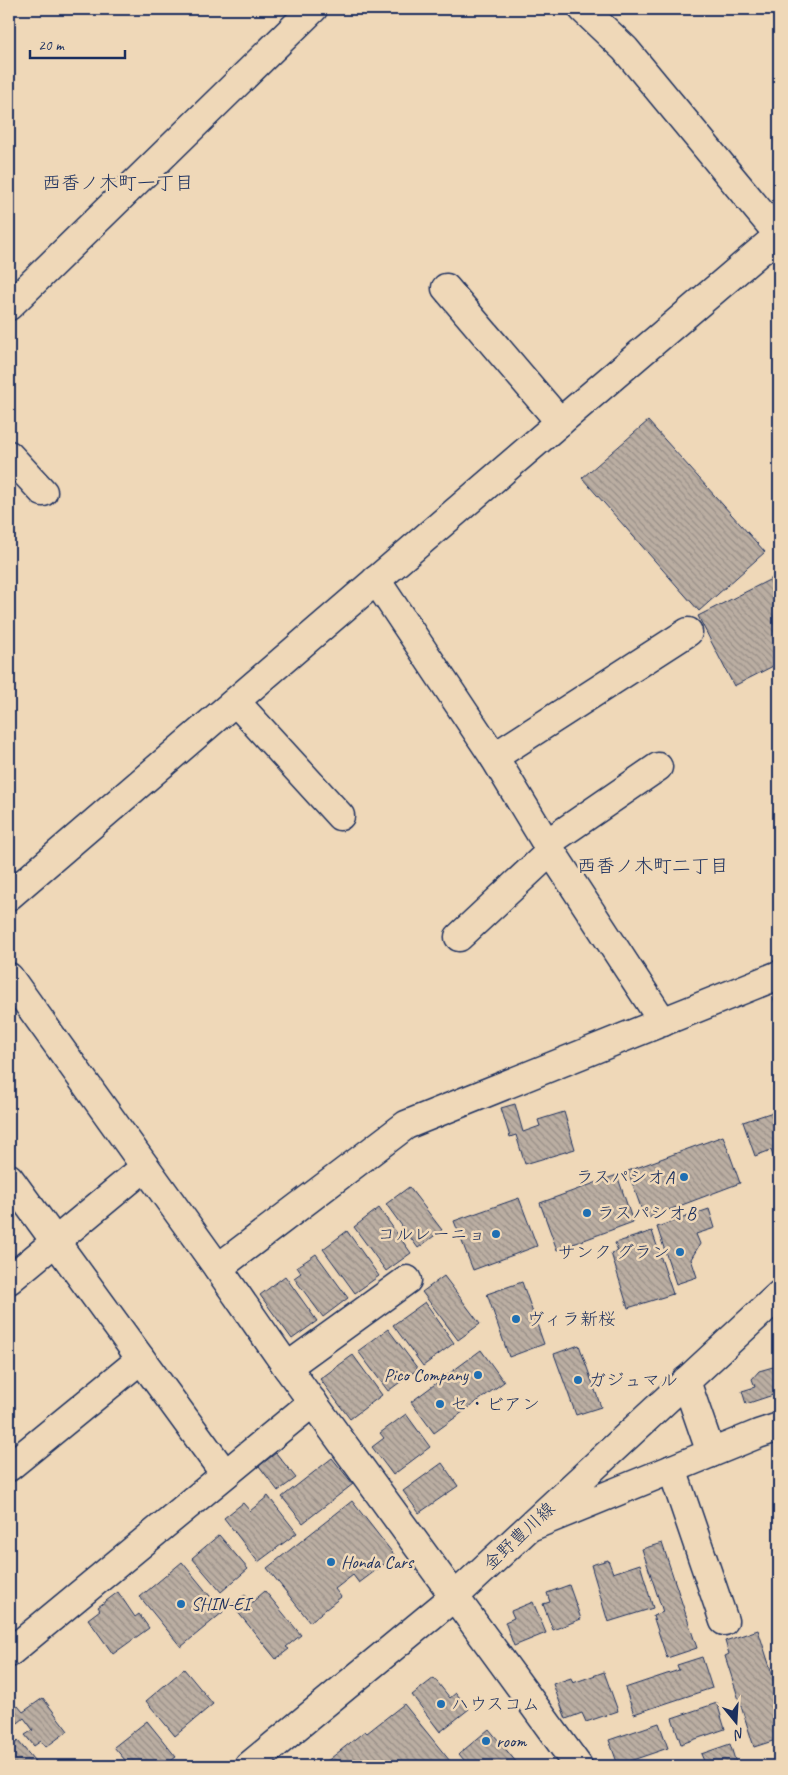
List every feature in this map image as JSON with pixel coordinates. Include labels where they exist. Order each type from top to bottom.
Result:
[{"type":"street","points":[[9,306],[313,9]]},
{"type":"street","points":[[9,896],[779,235],[624,49],[583,9]]},
{"type":"street","points":[[446,288],[560,422]]},
{"type":"street","points":[[9,455],[43,492]]},
{"type":"street","points":[[376,580],[494,757],[549,847],[662,1022]]},
{"type":"street","points":[[494,757],[688,632]]},
{"type":"street","points":[[236,702],[340,816]]},
{"type":"street","points":[[459,937],[549,847],[658,768]]},
{"type":"street","points":[[218,1268],[406,1125],[779,975]]},
{"type":"street","points":[[9,977],[146,1166],[287,1367],[578,1766]]},
{"type":"street","points":[[9,1280],[146,1166]]},
{"type":"street","points":[[9,1178],[225,1474]]},
{"type":"street","points":[[287,1367],[407,1280]]},
{"type":"street","name":"金野豊川線","points":[[248,1766],[455,1596],[779,1295]]},
{"type":"street","points":[[9,1467],[141,1359]]},
{"type":"street","points":[[686,1381],[710,1453]]},
{"type":"street","points":[[9,1653],[313,1402]]},
{"type":"street","points":[[528,1528],[710,1453],[779,1427]]},
{"type":"street","points":[[672,1469],[724,1621]]},
{"type":"building","points":[[648,421],[765,552],[699,611],[582,478]]},
{"type":"building","points":[[779,575],[779,663],[734,686],[698,616]]},
{"type":"building","points":[[779,997],[779,1013],[774,999]]},
{"type":"building","points":[[515,1104],[523,1132],[540,1126],[538,1120],[564,1112],[575,1149],[525,1164],[516,1135],[510,1137],[501,1108]]},
{"type":"building","points":[[779,1110],[779,1175],[771,1150],[755,1156],[743,1122]]},
{"type":"building","name":"ラスパシオA","points":[[723,1136],[740,1183],[645,1219],[628,1171]]},
{"type":"building","name":"ラスパシオB","points":[[617,1175],[633,1222],[557,1250],[540,1203]]},
{"type":"building","points":[[409,1187],[442,1230],[418,1248],[386,1204]]},
{"type":"building","name":"コルレーニョ","points":[[519,1198],[537,1246],[473,1270],[454,1221]]},
{"type":"building","points":[[379,1208],[411,1253],[386,1271],[354,1227]]},
{"type":"building","name":"サンク グラン","points":[[709,1209],[715,1228],[696,1234],[700,1244],[691,1259],[697,1277],[676,1284],[657,1227]]},
{"type":"building","points":[[347,1231],[379,1276],[355,1293],[323,1249]]},
{"type":"building","points":[[652,1231],[673,1294],[628,1308],[611,1253],[618,1251],[615,1243]]},
{"type":"building","points":[[316,1254],[348,1298],[323,1317],[294,1278],[301,1273],[297,1267]]},
{"type":"building","points":[[285,1276],[317,1321],[292,1339],[260,1295]]},
{"type":"building","points":[[444,1276],[480,1324],[458,1340],[422,1292]]},
{"type":"building","name":"ヴィラ新桜","points":[[522,1282],[544,1344],[509,1357],[487,1294]]},
{"type":"building","points":[[425,1302],[454,1343],[423,1366],[393,1325]]},
{"type":"building","points":[[388,1329],[418,1369],[388,1391],[358,1351]]},
{"type":"building","name":"ガジュマル","points":[[579,1345],[601,1407],[576,1415],[554,1354]]},
{"type":"building","points":[[481,1350],[504,1382],[434,1433],[411,1402]]},
{"type":"building","points":[[353,1355],[382,1395],[350,1419],[320,1379]]},
{"type":"building","points":[[773,1367],[779,1385],[779,1393],[746,1404],[742,1391],[755,1387],[752,1379],[759,1371]]},
{"type":"building","points":[[406,1414],[430,1447],[393,1475],[372,1447],[384,1438],[380,1433]]},
{"type":"building","points":[[276,1453],[296,1478],[278,1491],[259,1466]]},
{"type":"building","points":[[332,1458],[353,1484],[303,1523],[282,1497]]},
{"type":"building","points":[[442,1463],[458,1486],[419,1513],[403,1491]]},
{"type":"building","points":[[268,1496],[297,1533],[258,1562],[224,1518],[243,1503],[250,1511]]},
{"type":"building","name":"Honda Cars","points":[[352,1501],[395,1556],[359,1583],[353,1575],[335,1589],[341,1597],[310,1622],[267,1568]]},
{"type":"building","points":[[219,1535],[248,1569],[221,1592],[192,1558]]},
{"type":"building","points":[[662,1543],[697,1648],[667,1658],[653,1616],[663,1612],[642,1549]]},
{"type":"building","points":[[608,1560],[613,1573],[640,1564],[653,1608],[608,1622],[591,1565]]},
{"type":"building","name":"SHIN-EI","points":[[182,1562],[223,1612],[181,1647],[140,1597]]},
{"type":"building","points":[[569,1585],[581,1619],[553,1630],[543,1604],[550,1602],[547,1593]]},
{"type":"building","points":[[265,1591],[301,1635],[286,1647],[289,1649],[276,1659],[232,1605],[245,1595],[251,1603]]},
{"type":"building","points":[[118,1592],[135,1617],[139,1614],[149,1628],[113,1654],[88,1619],[100,1610],[98,1607]]},
{"type":"building","points":[[533,1602],[546,1633],[514,1646],[505,1622],[514,1618],[511,1611]]},
{"type":"building","points":[[758,1630],[779,1695],[779,1739],[754,1747],[725,1656],[729,1654],[725,1641]]},
{"type":"building","points":[[702,1657],[712,1688],[634,1714],[625,1688],[679,1670],[677,1665]]},
{"type":"building","points":[[184,1669],[213,1704],[175,1736],[146,1701]]},
{"type":"building","points":[[604,1672],[618,1711],[586,1722],[582,1713],[566,1719],[553,1684],[571,1678],[573,1683]]},
{"type":"building","name":"ハウスコム","points":[[434,1678],[450,1698],[456,1693],[469,1709],[440,1732],[412,1695]]},
{"type":"building","points":[[43,1698],[68,1731],[46,1747],[41,1741],[34,1746],[25,1735],[33,1730],[24,1718],[18,1723],[10,1712],[18,1706],[23,1712]]},
{"type":"building","points":[[717,1703],[725,1729],[681,1744],[672,1718]]},
{"type":"building","points":[[404,1704],[454,1766],[321,1766],[365,1731],[367,1733]]},
{"type":"building","points":[[147,1721],[176,1757],[164,1766],[130,1766],[114,1747]]},
{"type":"building","points":[[659,1723],[668,1748],[618,1765],[609,1740]]},
{"type":"building","name":"room","points":[[489,1729],[517,1763],[513,1766],[469,1766],[459,1754]]},
{"type":"building","points":[[18,1741],[39,1766],[9,1766],[9,1749]]},
{"type":"building","points":[[730,1744],[737,1766],[688,1766],[704,1761],[701,1754]]},
{"type":"place","name":"ラスパシオA","points":[[684,1177]]},
{"type":"place","name":"ラスパシオB","points":[[587,1213]]},
{"type":"place","name":"コルレーニョ","points":[[496,1234]]},
{"type":"place","name":"サンク グラン","points":[[680,1252]]},
{"type":"place","name":"ヴィラ新桜","points":[[516,1319]]},
{"type":"place","name":"Pico Company","points":[[478,1375]]},
{"type":"place","name":"ガジュマル","points":[[578,1380]]},
{"type":"place","name":"セ・ビアン","points":[[440,1404]]},
{"type":"place","name":"Honda Cars","points":[[331,1562]]},
{"type":"place","name":"SHIN-EI","points":[[181,1604]]},
{"type":"place","name":"ハウスコム","points":[[441,1704]]},
{"type":"place","name":"room","points":[[486,1741]]},
{"type":"district","name":"西香ノ木町一丁目","points":[[118,183]]},
{"type":"district","name":"西香ノ木町二丁目","points":[[653,866]]}]
